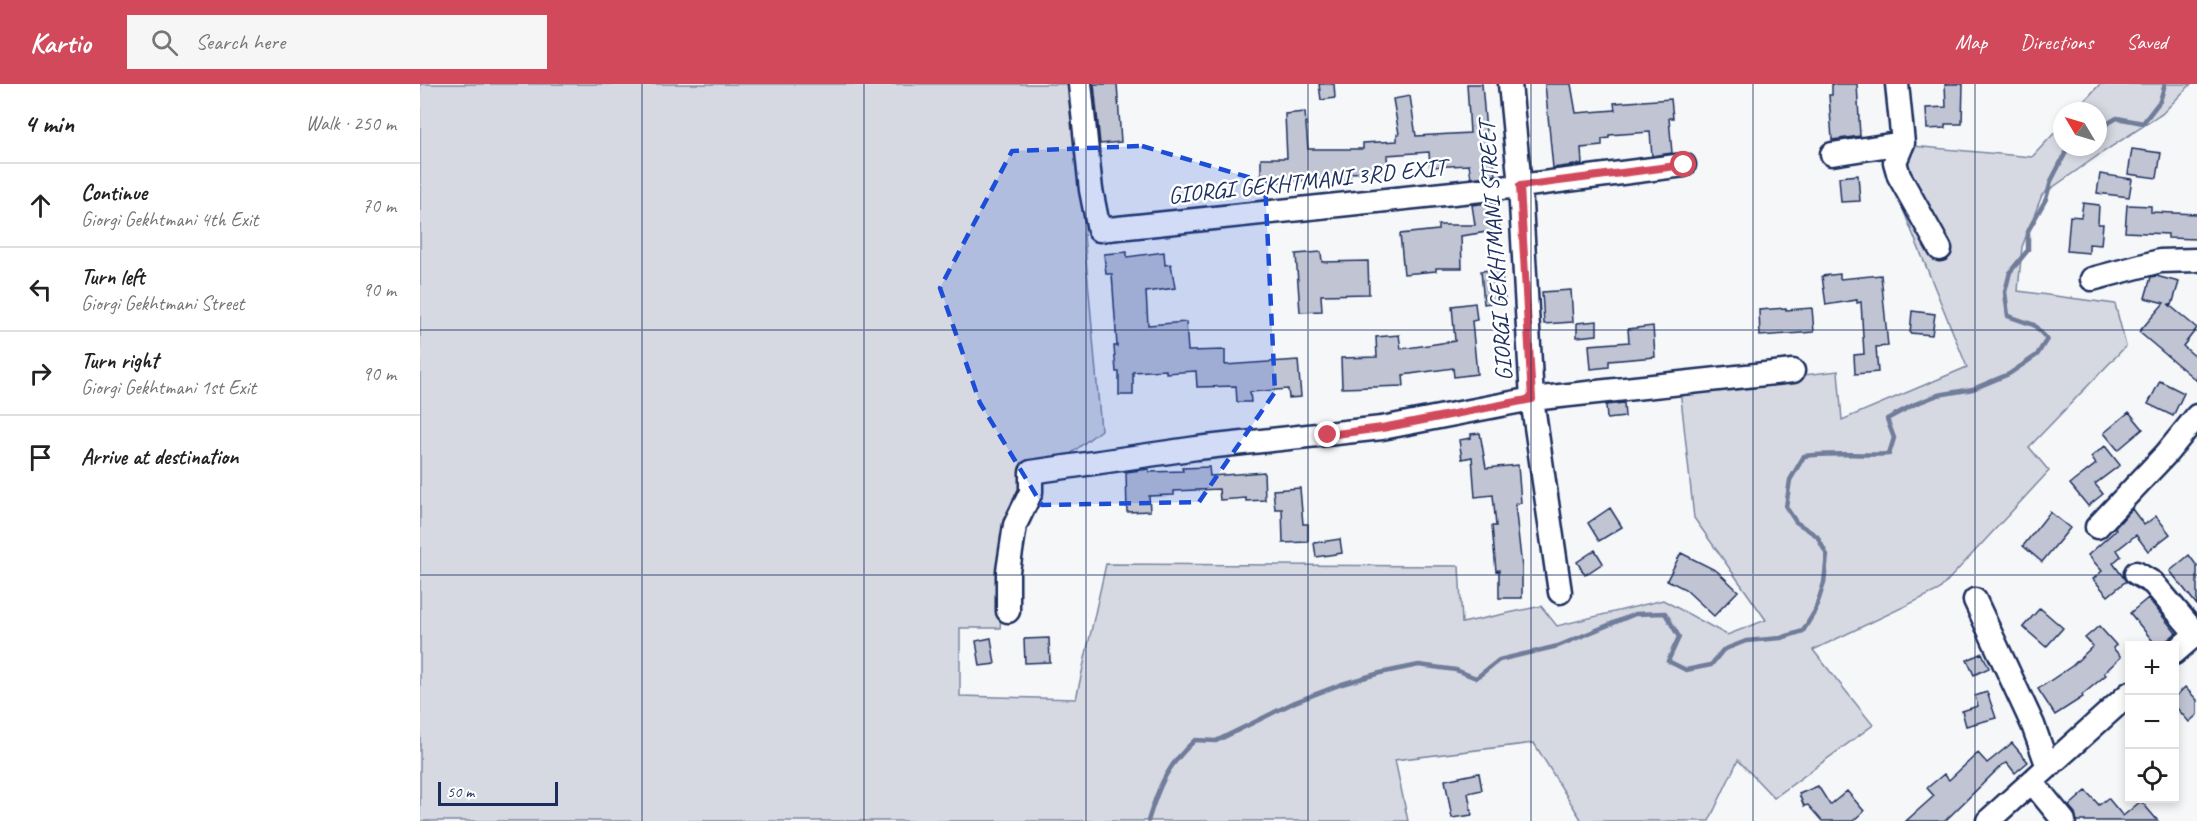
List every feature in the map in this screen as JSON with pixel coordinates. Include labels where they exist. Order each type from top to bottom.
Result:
[{"type":"street","name":"GIORGI GEKHTMANI 3RD EXIT","points":[[1080,84],[1088,167],[1099,230],[1520,186],[1684,165]]},
{"type":"street","name":"GIORGI GEKHTMANI STREET","points":[[1510,84],[1520,186],[1532,399],[1560,592]]},
{"type":"street","points":[[1897,84],[1902,143],[1895,162],[1899,176],[1940,249]]},
{"type":"street","points":[[1832,154],[1902,143]]},
{"type":"street","points":[[2092,279],[2160,261],[2197,260]]},
{"type":"street","points":[[1008,611],[1008,571],[1015,525],[1031,492],[1031,472],[1197,448],[1382,428],[1532,399],[1793,371]]},
{"type":"street","points":[[2097,527],[2166,454],[2197,417]]},
{"type":"street","points":[[2136,573],[2153,583],[2196,633],[2179,649]]},
{"type":"street","points":[[1975,600],[2033,726],[2048,766]]},
{"type":"street","points":[[1989,821],[2128,695]]},
{"type":"street","points":[[2032,782],[2064,821]]},
{"type":"highlighted area","points":[[1142,146],[1265,182],[1275,392],[1199,502],[1042,505],[980,403],[940,288],[1012,151]]},
{"type":"shaded area","points":[[420,84],[1075,84],[1087,217],[1084,235],[1101,430],[1018,495],[1008,537],[1000,628],[960,628],[960,696],[1076,699],[1106,564],[1459,566],[1462,623],[1541,606],[1557,626],[1663,600],[1727,635],[1766,620],[1694,518],[1680,389],[1838,371],[1842,420],[1967,367],[1882,158],[1912,146],[2032,157],[2053,135],[2053,156],[2097,156],[2042,195],[2022,247],[2018,291],[2115,304],[2126,346],[2029,447],[2049,471],[1939,590],[1813,650],[1873,725],[1774,798],[1738,760],[1709,821],[1582,821],[1534,743],[1395,760],[1408,821],[420,821]]},
{"type":"shaded area","points":[[2100,84],[2191,84],[2162,114],[2107,149],[2107,102],[2083,102]]},
{"type":"building","points":[[1094,84],[1117,84],[1121,142],[1100,144]]},
{"type":"building","points":[[1319,84],[1334,84],[1335,98],[1321,100]]},
{"type":"building","points":[[1467,84],[1482,84],[1488,155],[1493,154],[1496,175],[1471,178],[1469,165],[1430,167],[1429,152],[1387,155],[1388,171],[1350,173],[1350,181],[1328,181],[1328,179],[1261,183],[1261,158],[1287,158],[1285,114],[1305,112],[1308,149],[1363,149],[1363,143],[1397,141],[1397,134],[1399,134],[1393,99],[1410,96],[1416,136],[1470,133]]},
{"type":"building","points":[[1545,84],[1571,84],[1576,113],[1615,110],[1614,103],[1671,99],[1673,118],[1669,118],[1672,153],[1652,156],[1650,132],[1609,135],[1609,138],[1602,139],[1602,146],[1581,148],[1582,164],[1553,168]]},
{"type":"building","points":[[1832,84],[1857,84],[1860,136],[1832,140],[1829,95],[1832,95]]},
{"type":"building","points":[[1945,84],[1963,84],[1962,124],[1945,124],[1945,128],[1927,129],[1926,108],[1946,107]]},
{"type":"building","points":[[2132,149],[2161,153],[2157,178],[2128,174]]},
{"type":"building","points":[[2100,174],[2132,179],[2129,197],[2097,193]]},
{"type":"building","points":[[1858,175],[1860,201],[1841,202],[1839,177]]},
{"type":"building","points":[[1496,202],[1500,230],[1461,236],[1462,268],[1436,268],[1436,271],[1404,274],[1400,234],[1438,230],[1438,225],[1475,225],[1472,205]]},
{"type":"building","points":[[2083,203],[2099,205],[2098,224],[2103,224],[2101,245],[2089,244],[2089,253],[2067,251],[2070,216],[2081,217]]},
{"type":"building","points":[[2127,205],[2151,206],[2151,212],[2197,214],[2197,239],[2168,238],[2168,234],[2125,232]]},
{"type":"building","points":[[1127,252],[1127,257],[1164,252],[1165,265],[1171,264],[1175,288],[1146,292],[1148,325],[1186,322],[1188,351],[1225,350],[1225,365],[1298,360],[1301,397],[1289,398],[1288,389],[1250,392],[1251,402],[1237,402],[1236,386],[1197,387],[1196,371],[1166,373],[1166,370],[1133,372],[1133,395],[1119,395],[1119,372],[1116,372],[1114,346],[1117,346],[1112,274],[1106,274],[1104,254]]},
{"type":"building","points":[[1321,252],[1322,262],[1368,261],[1369,294],[1321,295],[1322,311],[1300,312],[1296,254]]},
{"type":"building","points":[[1501,269],[1505,301],[1484,304],[1481,271]]},
{"type":"building","points":[[1840,274],[1840,279],[1881,275],[1888,346],[1876,347],[1878,372],[1855,374],[1854,355],[1864,354],[1861,302],[1857,303],[1857,300],[1826,305],[1822,276]]},
{"type":"building","points":[[2156,276],[2179,282],[2172,305],[2168,304],[2197,328],[2183,346],[2197,358],[2197,381],[2139,332],[2164,303],[2145,298],[2151,277]]},
{"type":"building","points":[[1571,290],[1573,322],[1544,324],[1542,292]]},
{"type":"building","points":[[1475,303],[1477,320],[1472,321],[1477,374],[1454,377],[1453,368],[1403,375],[1404,386],[1342,388],[1341,358],[1377,357],[1376,337],[1399,335],[1401,349],[1455,341],[1452,306]]},
{"type":"building","points":[[1786,308],[1786,310],[1812,308],[1814,332],[1760,336],[1759,310]]},
{"type":"building","points":[[1912,311],[1935,314],[1932,335],[1910,333]]},
{"type":"building","points":[[1597,321],[1597,335],[1577,337],[1577,323]]},
{"type":"building","points":[[1653,326],[1655,357],[1609,361],[1609,367],[1591,369],[1589,345],[1629,342],[1628,329]]},
{"type":"building","points":[[2160,381],[2184,393],[2173,416],[2148,404]]},
{"type":"building","points":[[1624,403],[1625,417],[1607,419],[1606,405]]},
{"type":"building","points":[[2129,412],[2143,429],[2118,450],[2104,433]]},
{"type":"building","points":[[1480,433],[1486,468],[1518,465],[1521,503],[1515,504],[1522,568],[1522,598],[1499,598],[1499,570],[1496,571],[1492,526],[1496,526],[1493,495],[1475,497],[1472,457],[1462,459],[1459,440],[1471,438],[1471,434]]},
{"type":"building","points":[[2105,446],[2120,465],[2095,484],[2103,494],[2088,506],[2070,484],[2096,464],[2091,457]]},
{"type":"building","points":[[1209,467],[1210,476],[1264,472],[1265,500],[1246,501],[1246,498],[1220,500],[1219,489],[1174,491],[1174,495],[1149,496],[1150,511],[1127,512],[1126,472],[1149,469],[1149,472],[1183,471],[1182,468]]},
{"type":"building","points":[[1300,488],[1303,524],[1308,524],[1308,542],[1283,543],[1282,509],[1275,509],[1273,490]]},
{"type":"building","points":[[1610,508],[1622,527],[1599,541],[1588,523]]},
{"type":"building","points":[[2132,509],[2144,525],[2156,516],[2170,534],[2148,551],[2136,535],[2117,550],[2121,556],[2113,563],[2126,581],[2108,596],[2093,579],[2102,571],[2088,555],[2116,530],[2115,528]]},
{"type":"building","points":[[2050,512],[2070,528],[2042,562],[2023,546]]},
{"type":"building","points":[[1340,539],[1342,553],[1316,557],[1314,543]]},
{"type":"building","points":[[1595,550],[1603,563],[1585,575],[1577,562]]},
{"type":"building","points":[[1681,553],[1717,571],[1738,591],[1714,616],[1685,589],[1667,580]]},
{"type":"building","points":[[2189,555],[2197,566],[2197,605],[2170,571]]},
{"type":"building","points":[[2148,598],[2176,633],[2166,641],[2153,641],[2130,613]]},
{"type":"building","points":[[2040,608],[2063,628],[2046,647],[2023,627]]},
{"type":"building","points":[[2099,626],[2116,645],[2113,648],[2121,657],[2104,673],[2106,675],[2082,695],[2083,697],[2055,715],[2038,689],[2072,666],[2093,646],[2085,638]]},
{"type":"building","points":[[991,638],[995,664],[980,666],[976,641]]},
{"type":"building","points":[[1049,638],[1050,662],[1025,663],[1024,639]]},
{"type":"building","points":[[1982,653],[1989,668],[1974,675],[1967,660]]},
{"type":"building","points":[[2185,687],[2197,700],[2197,715],[2189,722],[2179,711],[2179,693]]},
{"type":"building","points":[[1987,692],[1996,718],[1966,726],[1962,711],[1978,706],[1975,696]]},
{"type":"building","points":[[2012,743],[2028,762],[2015,773],[2007,763],[2002,765],[1945,821],[1906,821],[1934,796],[1927,788],[1944,774],[1949,780],[1978,753],[1987,763]]},
{"type":"building","points":[[1479,773],[1482,790],[1468,793],[1472,815],[1452,818],[1445,780]]},
{"type":"building","points":[[1818,786],[1830,805],[1847,791],[1864,811],[1853,821],[1822,821],[1808,805],[1804,806],[1799,794]]},
{"type":"building","points":[[2086,791],[2099,805],[2108,798],[2123,816],[2139,803],[2143,803],[2158,821],[2077,821],[2075,813],[2069,806]]},
{"type":"waterway","points":[[2107,124],[2117,118],[2143,123],[2160,101],[2165,84]]},
{"type":"waterway","points":[[1148,821],[1165,777],[1185,749],[1195,740],[1216,741],[1295,702],[1342,684],[1419,665],[1456,670],[1476,678],[1499,660],[1558,646],[1635,614],[1665,613],[1679,637],[1668,661],[1686,670],[1711,665],[1723,650],[1746,641],[1781,638],[1803,631],[1815,611],[1824,583],[1827,555],[1817,536],[1796,522],[1786,507],[1790,480],[1804,456],[1889,454],[1894,438],[1887,419],[1938,395],[1973,389],[2009,374],[2037,355],[2047,339],[2034,325],[2008,316],[2005,292],[2010,272],[2028,250],[2028,231],[2046,199],[2051,181],[2064,156]]},
{"type":"route","points":[[1328,435],[1382,428],[1532,399],[1520,186],[1684,165]]}]
